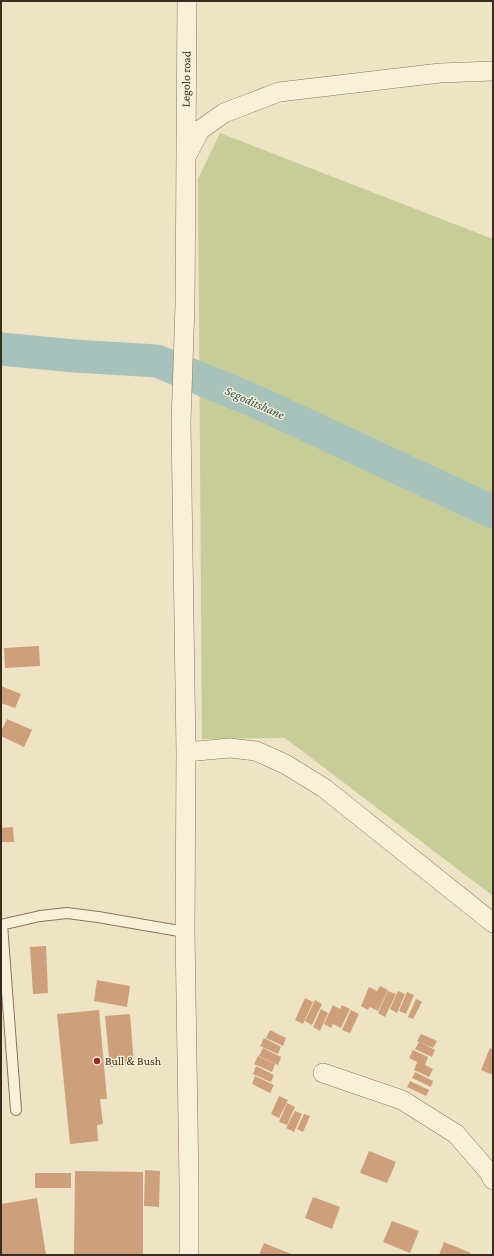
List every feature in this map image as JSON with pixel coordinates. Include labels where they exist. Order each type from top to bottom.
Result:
[{"type":"street","name":"Legolo road","points":[[187,1],[184,305],[181,422],[186,752],[185,932],[189,1255]]},
{"type":"street","points":[[186,158],[200,130],[224,113],[279,92],[440,73],[493,71]]},
{"type":"street","points":[[186,752],[230,748],[256,751],[285,764],[324,788],[493,923]]},
{"type":"street","points":[[323,1073],[402,1100],[456,1134],[488,1171],[493,1180]]},
{"type":"lane","points":[[16,1110],[1,925],[40,916],[67,914],[98,917],[185,932]]},
{"type":"green space","points":[[220,133],[493,239],[493,896],[285,738],[202,739],[198,179]]},
{"type":"building","points":[[39,646],[40,666],[5,668],[4,648]]},
{"type":"building","points":[[1,686],[21,694],[15,708],[1,703]]},
{"type":"building","points":[[7,719],[32,730],[24,747],[1,736],[1,731]]},
{"type":"building","points":[[13,827],[14,842],[1,842],[1,828]]},
{"type":"building","points":[[46,946],[48,993],[33,994],[30,947]]},
{"type":"building","points":[[97,980],[130,986],[127,1007],[94,1001]]},
{"type":"building","points":[[380,986],[388,990],[378,1011],[370,1007],[368,1010],[361,1006],[369,987],[377,991]]},
{"type":"building","points":[[388,991],[396,994],[385,1017],[378,1013]]},
{"type":"building","points":[[398,991],[405,994],[397,1013],[390,1009]]},
{"type":"building","points":[[407,992],[414,995],[406,1014],[399,1011]]},
{"type":"building","points":[[305,998],[313,1002],[303,1024],[295,1020]]},
{"type":"building","points":[[416,999],[422,1002],[413,1019],[408,1017]]},
{"type":"building","points":[[315,1000],[322,1004],[312,1025],[305,1021]]},
{"type":"building","points":[[333,1005],[340,1009],[331,1028],[324,1024]]},
{"type":"building","points":[[342,1005],[350,1009],[341,1028],[333,1024]]},
{"type":"building","points":[[321,1009],[328,1013],[320,1031],[313,1027]]},
{"type":"building","points":[[99,1010],[107,1099],[100,1099],[103,1124],[97,1125],[98,1141],[70,1144],[57,1014]]},
{"type":"building","points":[[351,1010],[359,1014],[350,1033],[342,1030]]},
{"type":"building","points":[[130,1014],[134,1065],[110,1067],[105,1016]]},
{"type":"building","points":[[270,1030],[286,1038],[283,1046],[266,1038]]},
{"type":"building","points":[[421,1034],[437,1041],[433,1048],[417,1041]]},
{"type":"building","points":[[264,1038],[281,1047],[278,1054],[260,1046]]},
{"type":"building","points":[[419,1042],[435,1050],[432,1057],[415,1049]]},
{"type":"building","points":[[263,1048],[281,1057],[278,1065],[259,1056]]},
{"type":"building","points":[[490,1048],[493,1050],[493,1075],[481,1070]]},
{"type":"building","points":[[413,1050],[428,1057],[425,1065],[433,1069],[429,1077],[414,1070],[417,1062],[409,1058]]},
{"type":"building","points":[[258,1056],[275,1064],[272,1072],[254,1064]]},
{"type":"building","points":[[256,1066],[274,1075],[271,1082],[253,1074]]},
{"type":"building","points":[[415,1072],[433,1081],[431,1087],[412,1078]]},
{"type":"building","points":[[255,1076],[274,1085],[270,1093],[252,1084]]},
{"type":"building","points":[[410,1081],[429,1090],[426,1096],[407,1087]]},
{"type":"building","points":[[279,1096],[288,1100],[279,1118],[271,1114]]},
{"type":"building","points":[[287,1103],[295,1107],[287,1125],[279,1122]]},
{"type":"building","points":[[295,1111],[302,1114],[294,1132],[286,1128]]},
{"type":"building","points":[[304,1114],[310,1116],[303,1132],[297,1129]]},
{"type":"building","points":[[369,1151],[396,1162],[387,1183],[360,1173]]},
{"type":"building","points":[[145,1170],[160,1171],[159,1207],[144,1206]]},
{"type":"building","points":[[75,1171],[143,1172],[143,1255],[74,1255]]},
{"type":"building","points":[[35,1173],[71,1173],[71,1188],[35,1188]]},
{"type":"building","points":[[313,1197],[340,1207],[332,1229],[305,1218]]},
{"type":"building","points":[[37,1198],[46,1255],[1,1255],[1,1204]]},
{"type":"building","points":[[392,1221],[419,1231],[410,1253],[383,1242]]},
{"type":"building","points":[[444,1242],[471,1253],[470,1255],[439,1255]]},
{"type":"building","points":[[264,1243],[291,1254],[259,1255]]},
{"type":"waterway","name":"Segoditshane","points":[[1,349],[74,356],[157,361],[257,402],[493,512]]},
{"type":"place","name":"Bull & Bush","points":[[97,1061]]}]
